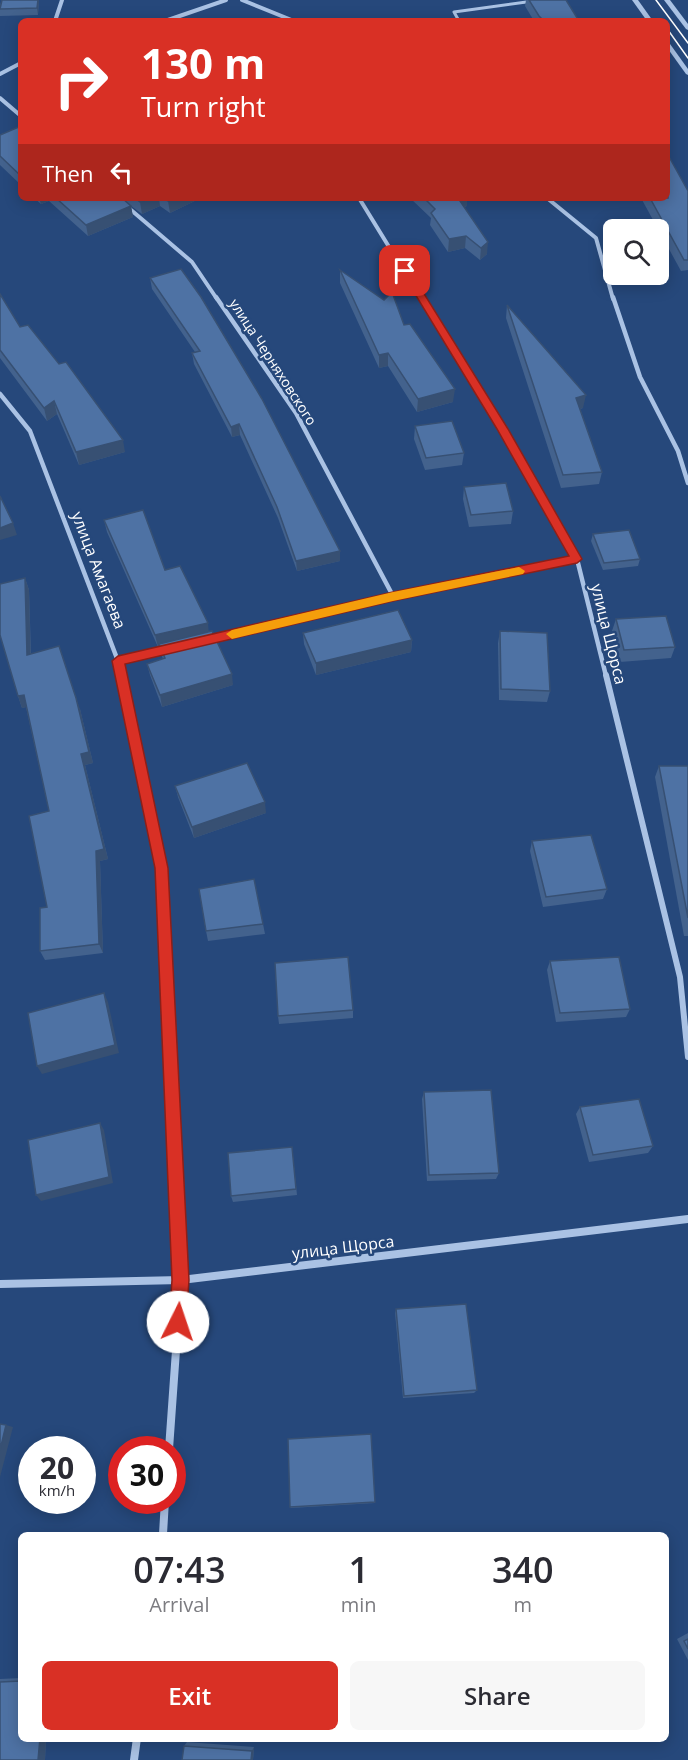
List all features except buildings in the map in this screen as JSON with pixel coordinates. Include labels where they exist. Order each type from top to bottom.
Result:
[{"type":"street","points":[[56,18],[62,0]]},
{"type":"street","points":[[174,18],[226,0]]},
{"type":"street","points":[[242,0],[287,18]]},
{"type":"street","points":[[635,0],[648,18]]},
{"type":"street","points":[[667,0],[688,28]]},
{"type":"street","points":[[670,48],[688,74]]},
{"type":"street","points":[[0,74],[18,65]]},
{"type":"street","points":[[0,98],[18,113]]},
{"type":"street","name":"улица Черняховского","points":[[121,201],[192,262],[296,413],[393,596]]},
{"type":"street","name":"улица Щорса","points":[[361,201],[471,378],[577,559],[680,977],[688,1057]]},
{"type":"street","points":[[552,201],[596,238],[610,290],[640,377],[678,451],[688,483]]},
{"type":"street","name":"улица Амагаева","points":[[0,394],[30,431],[118,661],[162,868],[181,1280],[170,1436]]},
{"type":"street","points":[[198,642],[393,596],[577,559]]},
{"type":"street","points":[[118,661],[175,648]]},
{"type":"street","points":[[680,977],[688,977]]},
{"type":"street","name":"улица Щорса","points":[[0,1284],[181,1280],[688,1219]]},
{"type":"street","points":[[163,1532],[164,1514]]},
{"type":"street","points":[[134,1760],[136,1742]]},
{"type":"lane","points":[[457,18],[453,12],[541,0]]},
{"type":"tram line","points":[[656,0],[669,18]]},
{"type":"tram line","points":[[670,19],[688,43]]},
{"type":"tram line","points":[[670,33],[688,58]]},
{"type":"slow traffic","points":[[232,634],[393,596],[519,571]]},
{"type":"route","points":[[178,1322],[181,1280],[162,868],[118,661],[393,596],[577,559],[502,429],[405,271]]}]
